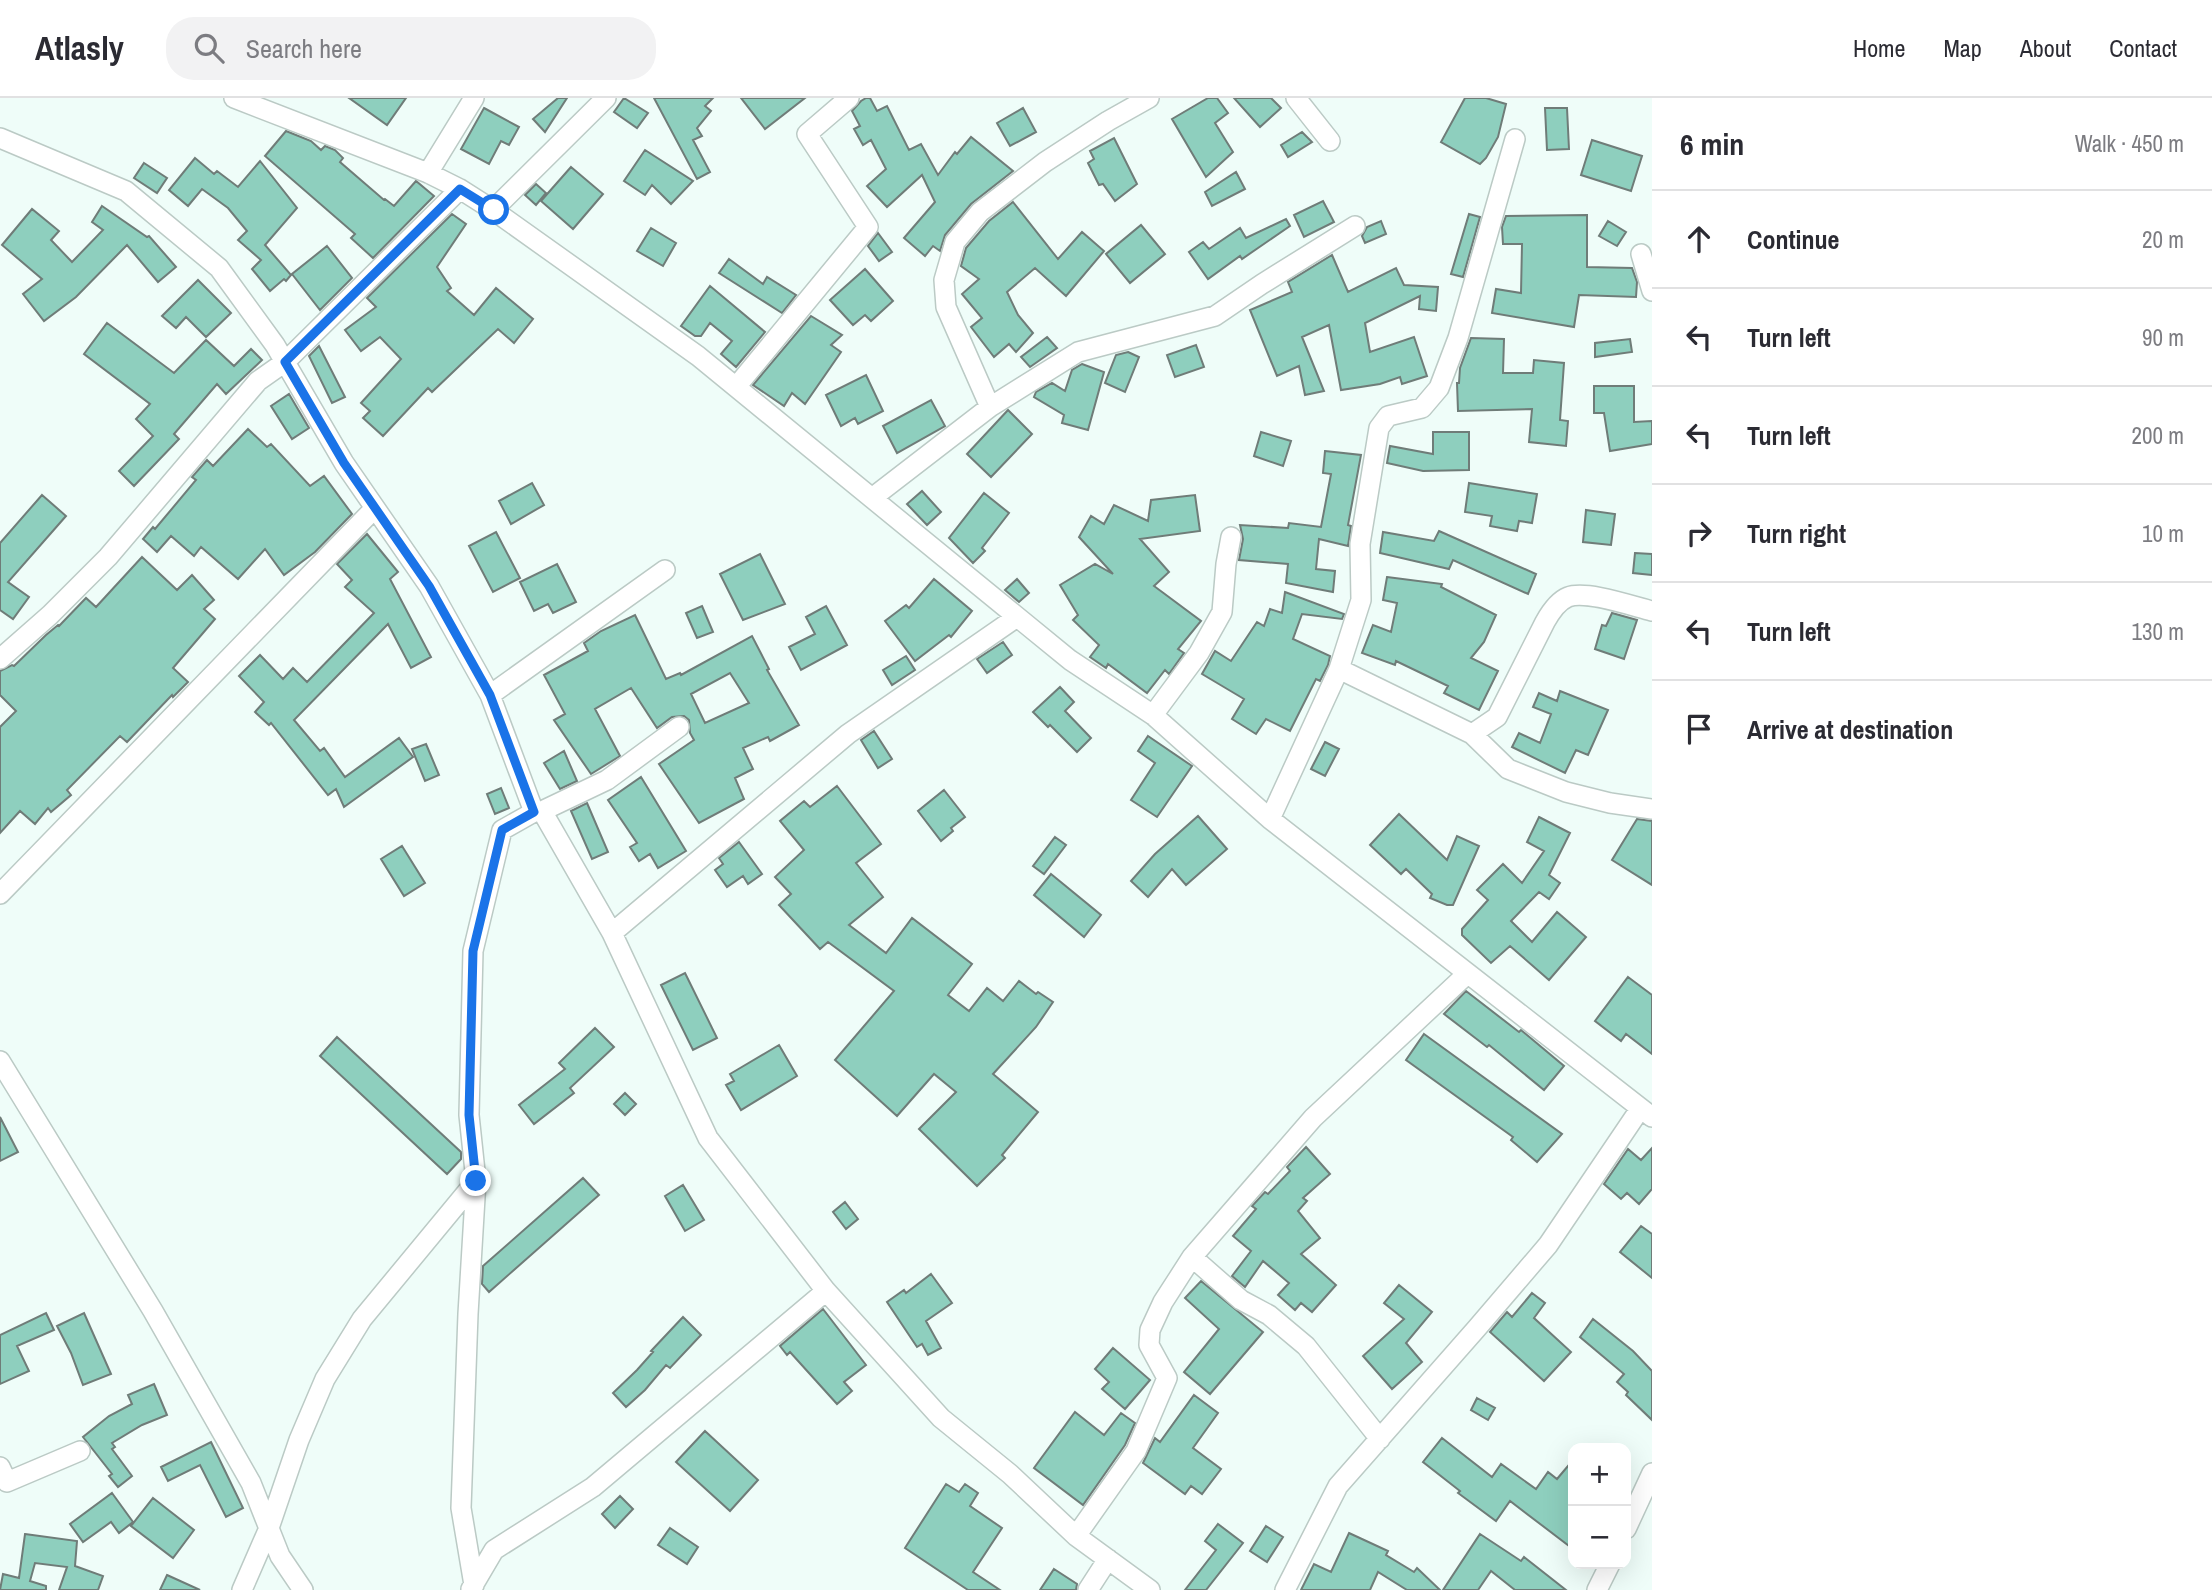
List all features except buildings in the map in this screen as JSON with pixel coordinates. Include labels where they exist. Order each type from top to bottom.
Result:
[{"type":"street","points":[[234,98],[428,173],[460,189],[494,210],[698,356],[1070,660],[1153,715],[1270,819],[1646,1113],[1548,1245],[1338,1486],[1285,1590]]},
{"type":"street","points":[[428,173],[474,98]]},
{"type":"street","points":[[494,210],[606,98]]},
{"type":"street","points":[[736,387],[868,227],[807,134],[849,98]]},
{"type":"street","points":[[990,407],[946,307],[944,280],[955,242],[980,212],[1045,162],[1149,98]]},
{"type":"street","points":[[1296,98],[1330,141]]},
{"type":"street","points":[[0,138],[126,191],[219,268],[275,345],[344,463],[429,586],[490,695],[538,812],[612,933],[708,1138],[827,1291],[941,1418],[1010,1474],[1076,1536],[1150,1590]]},
{"type":"street","points":[[1270,819],[1339,669],[1362,600],[1360,544],[1380,428],[1388,416],[1422,408],[1439,388],[1458,338],[1515,139]]},
{"type":"street","points":[[0,659],[50,615],[107,557],[258,381],[285,362],[460,189]]},
{"type":"street","points":[[872,498],[990,407],[1078,352],[1215,316],[1355,226]]},
{"type":"street","points":[[1641,254],[1652,291]]},
{"type":"street","points":[[0,894],[375,508]]},
{"type":"street","points":[[1153,715],[1199,653],[1222,612],[1231,537]]},
{"type":"street","points":[[490,695],[665,570]]},
{"type":"street","points":[[1472,734],[1497,717],[1545,622],[1553,609],[1567,597],[1587,596],[1652,611]]},
{"type":"street","points":[[612,933],[848,734],[1017,617]]},
{"type":"street","points":[[1339,669],[1472,734],[1508,769],[1566,792],[1610,803],[1652,809]]},
{"type":"street","points":[[472,1587],[461,1508],[476,1181],[469,1115],[473,951],[502,830],[607,779],[679,727]]},
{"type":"street","points":[[1076,1536],[1136,1451],[1167,1378],[1149,1345],[1150,1330],[1163,1302],[1192,1257],[1312,1118],[1467,974]]},
{"type":"street","points":[[0,1061],[153,1311],[251,1483],[280,1556],[303,1590]]},
{"type":"street","points":[[242,1590],[269,1528],[299,1440],[325,1379],[362,1319],[476,1181]]},
{"type":"street","points":[[1192,1257],[1241,1300],[1269,1315],[1306,1346],[1380,1439]]},
{"type":"street","points":[[472,1587],[494,1550],[593,1487],[827,1291]]},
{"type":"street","points":[[0,1467],[7,1482],[80,1451]]},
{"type":"street","points":[[1631,1518],[1652,1473]]},
{"type":"street","points":[[1088,1590],[1108,1559]]},
{"type":"street","points":[[1597,1590],[1607,1569]]},
{"type":"route","points":[[476,1181],[469,1115],[473,951],[502,830],[534,812],[490,695],[429,586],[344,463],[285,362],[460,189],[494,210]]}]
